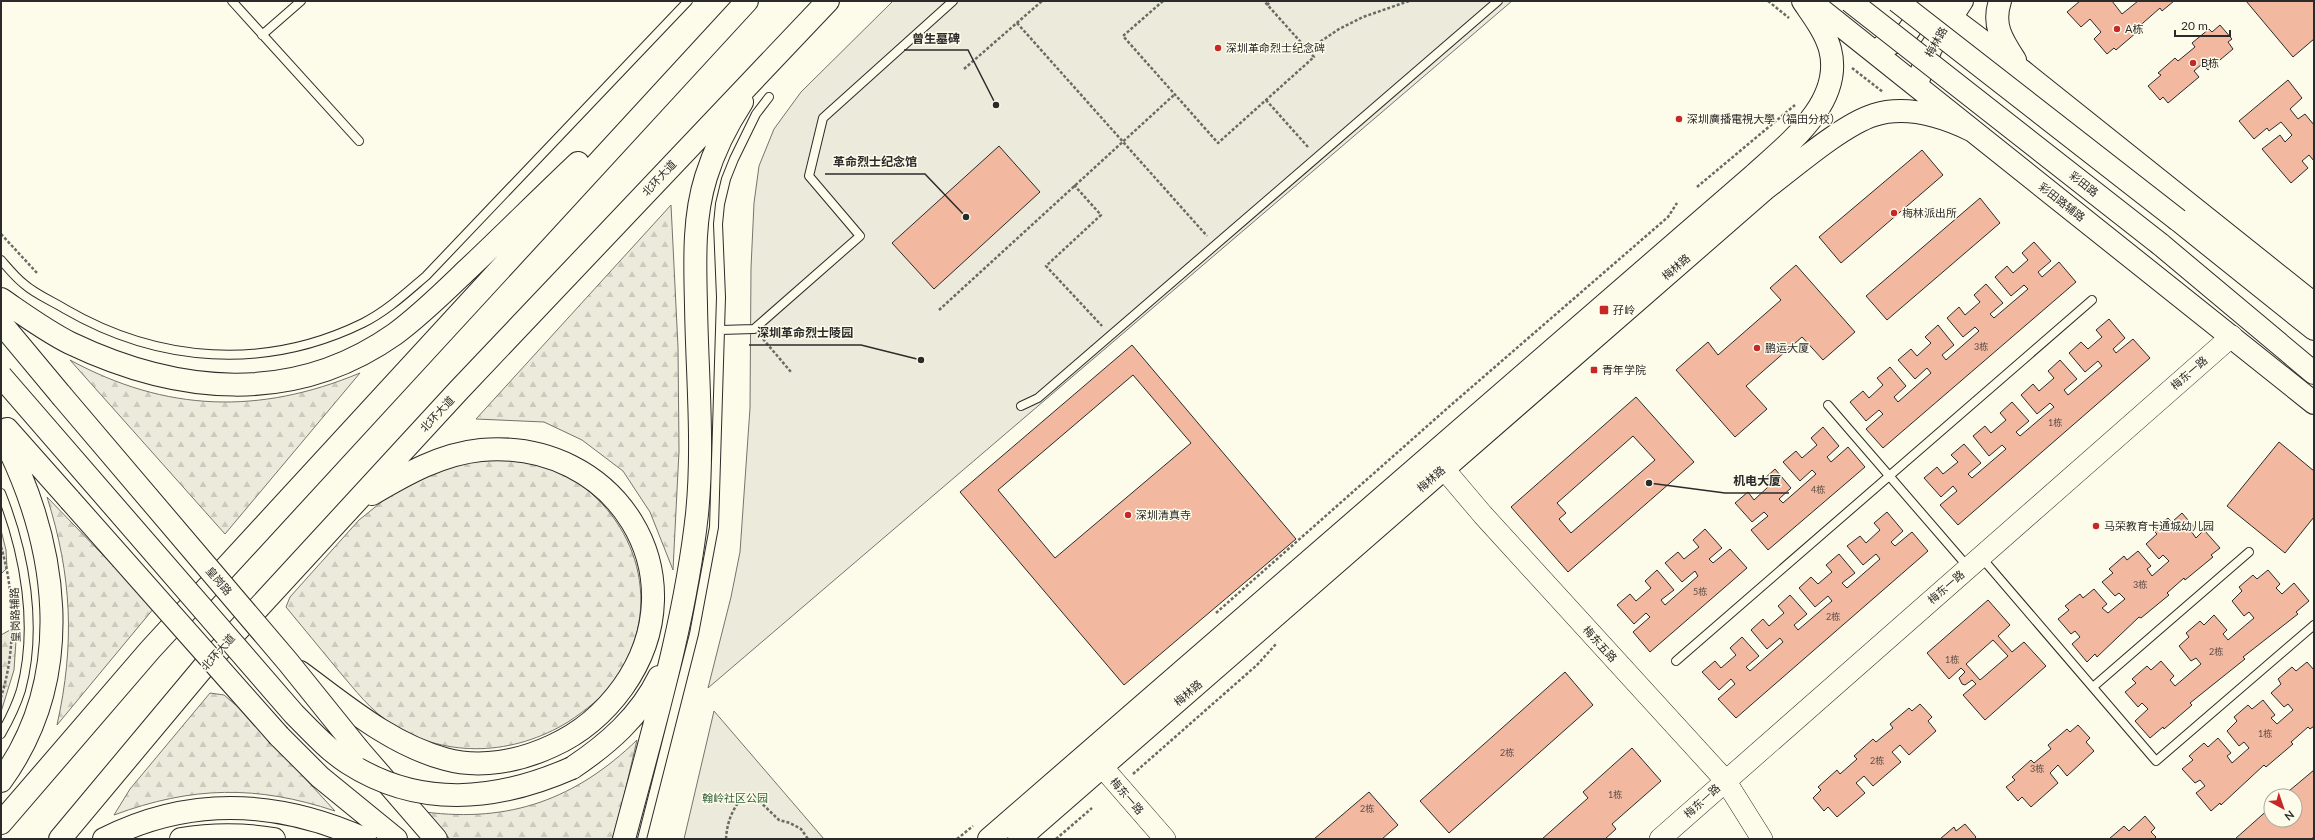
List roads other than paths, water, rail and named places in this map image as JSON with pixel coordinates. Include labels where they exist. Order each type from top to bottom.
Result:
[{"type":"main road","points":[[1,823],[150,650],[747,1]]},
{"type":"main road","name":"北环大道","points":[[60,839],[202,669],[352,506],[766,64],[828,1]]},
{"type":"main road","name":"梅林路","points":[[1760,182],[1802,130],[1825,97],[1832,63],[1830,50],[1826,38],[1803,1]]},
{"type":"main road","name":"彩田路辅路","points":[[1810,1],[2232,336],[2314,403]]},
{"type":"main road","name":"彩田路","points":[[1850,1],[2160,244],[2314,373]]},
{"type":"main road","points":[[1897,1],[2178,220],[2314,329]]},
{"type":"main road","points":[[1868,46],[1879,47],[1887,45],[1904,36],[1914,19],[1914,1]]},
{"type":"main road","points":[[1929,1],[1957,8],[2021,70],[2314,304]]},
{"type":"main road","points":[[2000,1],[1997,12],[1997,25],[2000,37],[2021,70]]},
{"type":"main road","name":"梅林路","points":[[1917,87],[1931,48],[1957,8]]},
{"type":"main road","points":[[624,839],[674,643],[693,550],[697,511],[699,436],[694,258],[699,207],[706,177],[720,141],[740,104],[766,64]]},
{"type":"main road","points":[[1,299],[68,342],[140,372],[212,385],[244,385],[276,382],[314,373],[353,358],[394,334],[441,295],[607,133],[686,66]]},
{"type":"main road","name":"梅林路","points":[[1020,839],[1096,760],[1437,461],[1760,182],[1849,127],[1874,115],[1893,112],[1927,113],[1949,119],[1971,130]]},
{"type":"main road","name":"皇岗路","points":[[1,323],[288,662],[358,749],[436,839]]},
{"type":"main road","points":[[1,376],[294,714],[319,740],[347,763],[372,777],[406,789],[437,795],[466,796],[490,794],[516,789],[545,780],[572,768],[618,733],[640,708],[655,684],[674,643]]},
{"type":"main road","points":[[1,422],[279,736],[320,777],[396,839]]},
{"type":"main road","points":[[1,433],[38,523],[48,575],[52,627],[48,676],[42,702],[30,733],[16,760],[1,781]]},
{"type":"main road","points":[[288,662],[388,734],[420,751],[447,760],[479,763],[504,762],[534,754],[563,742],[593,721],[614,700],[632,673],[647,644],[653,614],[653,588],[645,551],[634,523],[618,502],[599,483],[574,466],[544,454],[513,449],[479,450],[445,458],[415,468],[352,506]]},
{"type":"main road","name":"梅林路","points":[[982,831],[1096,760]]},
{"type":"main road","points":[[104,839],[130,826],[167,814],[231,807],[291,813],[345,830],[365,839]]},
{"type":"main road","points":[[181,839],[207,835],[253,836],[274,839]]},
{"type":"street","name":"梅东一路","points":[[1660,839],[1725,780],[2232,336]]},
{"type":"street","name":"梅东五路","points":[[1437,461],[1483,515],[1725,780],[1762,839]]},
{"type":"street","name":"梅东一路","points":[[1096,760],[1165,839]]},
{"type":"lane","points":[[232,1],[359,141]]},
{"type":"lane","points":[[262,35],[301,1]]},
{"type":"lane","points":[[720,330],[754,329],[860,236],[809,176],[823,118],[953,1]]},
{"type":"lane","points":[[1021,406],[1038,398],[1316,156],[1498,1]]},
{"type":"lane","points":[[1,260],[24,285],[79,317],[118,336],[151,346],[190,353],[227,355],[264,354],[301,347],[335,336],[386,309],[426,276],[684,2]]},
{"type":"lane","points":[[642,839],[694,634],[714,527],[721,297],[718,224],[720,204],[726,179],[734,159],[756,114],[769,97]]},
{"type":"lane","points":[[1676,661],[2092,300]]},
{"type":"lane","points":[[1828,405],[1890,476],[2093,687],[2156,761],[2314,625]]},
{"type":"lane","name":"皇岗路辅路","points":[[1,493],[21,559],[28,619],[28,643],[21,690],[15,707],[1,734]]},
{"type":"lane","points":[[2093,687],[2249,552]]},
{"type":"place","name":"A栋","points":[[2117,29]]},
{"type":"place","name":"深圳革命烈士纪念碑","points":[[1218,48]]},
{"type":"place","name":"B栋","points":[[2193,63]]},
{"type":"place","name":"曾生墓碑","points":[[996,105]]},
{"type":"place","name":"深圳廣播電視大學（福田分校）","points":[[1679,119]]},
{"type":"place","name":"梅林派出所","points":[[1894,213]]},
{"type":"place","name":"革命烈士纪念馆","points":[[966,217]]},
{"type":"place","name":"孖岭","points":[[1604,310]]},
{"type":"place","name":"鹏运大厦","points":[[1757,348]]},
{"type":"place","name":"深圳革命烈士陵园","points":[[921,360]]},
{"type":"place","name":"青年学院","points":[[1594,370]]},
{"type":"place","name":"机电大厦","points":[[1649,483]]},
{"type":"place","name":"深圳清真寺","points":[[1128,515]]},
{"type":"place","name":"马荣教育卡通城幼儿园","points":[[2096,526]]},
{"type":"park label","name":"翰岭社区公园","points":[[735,798]]}]
